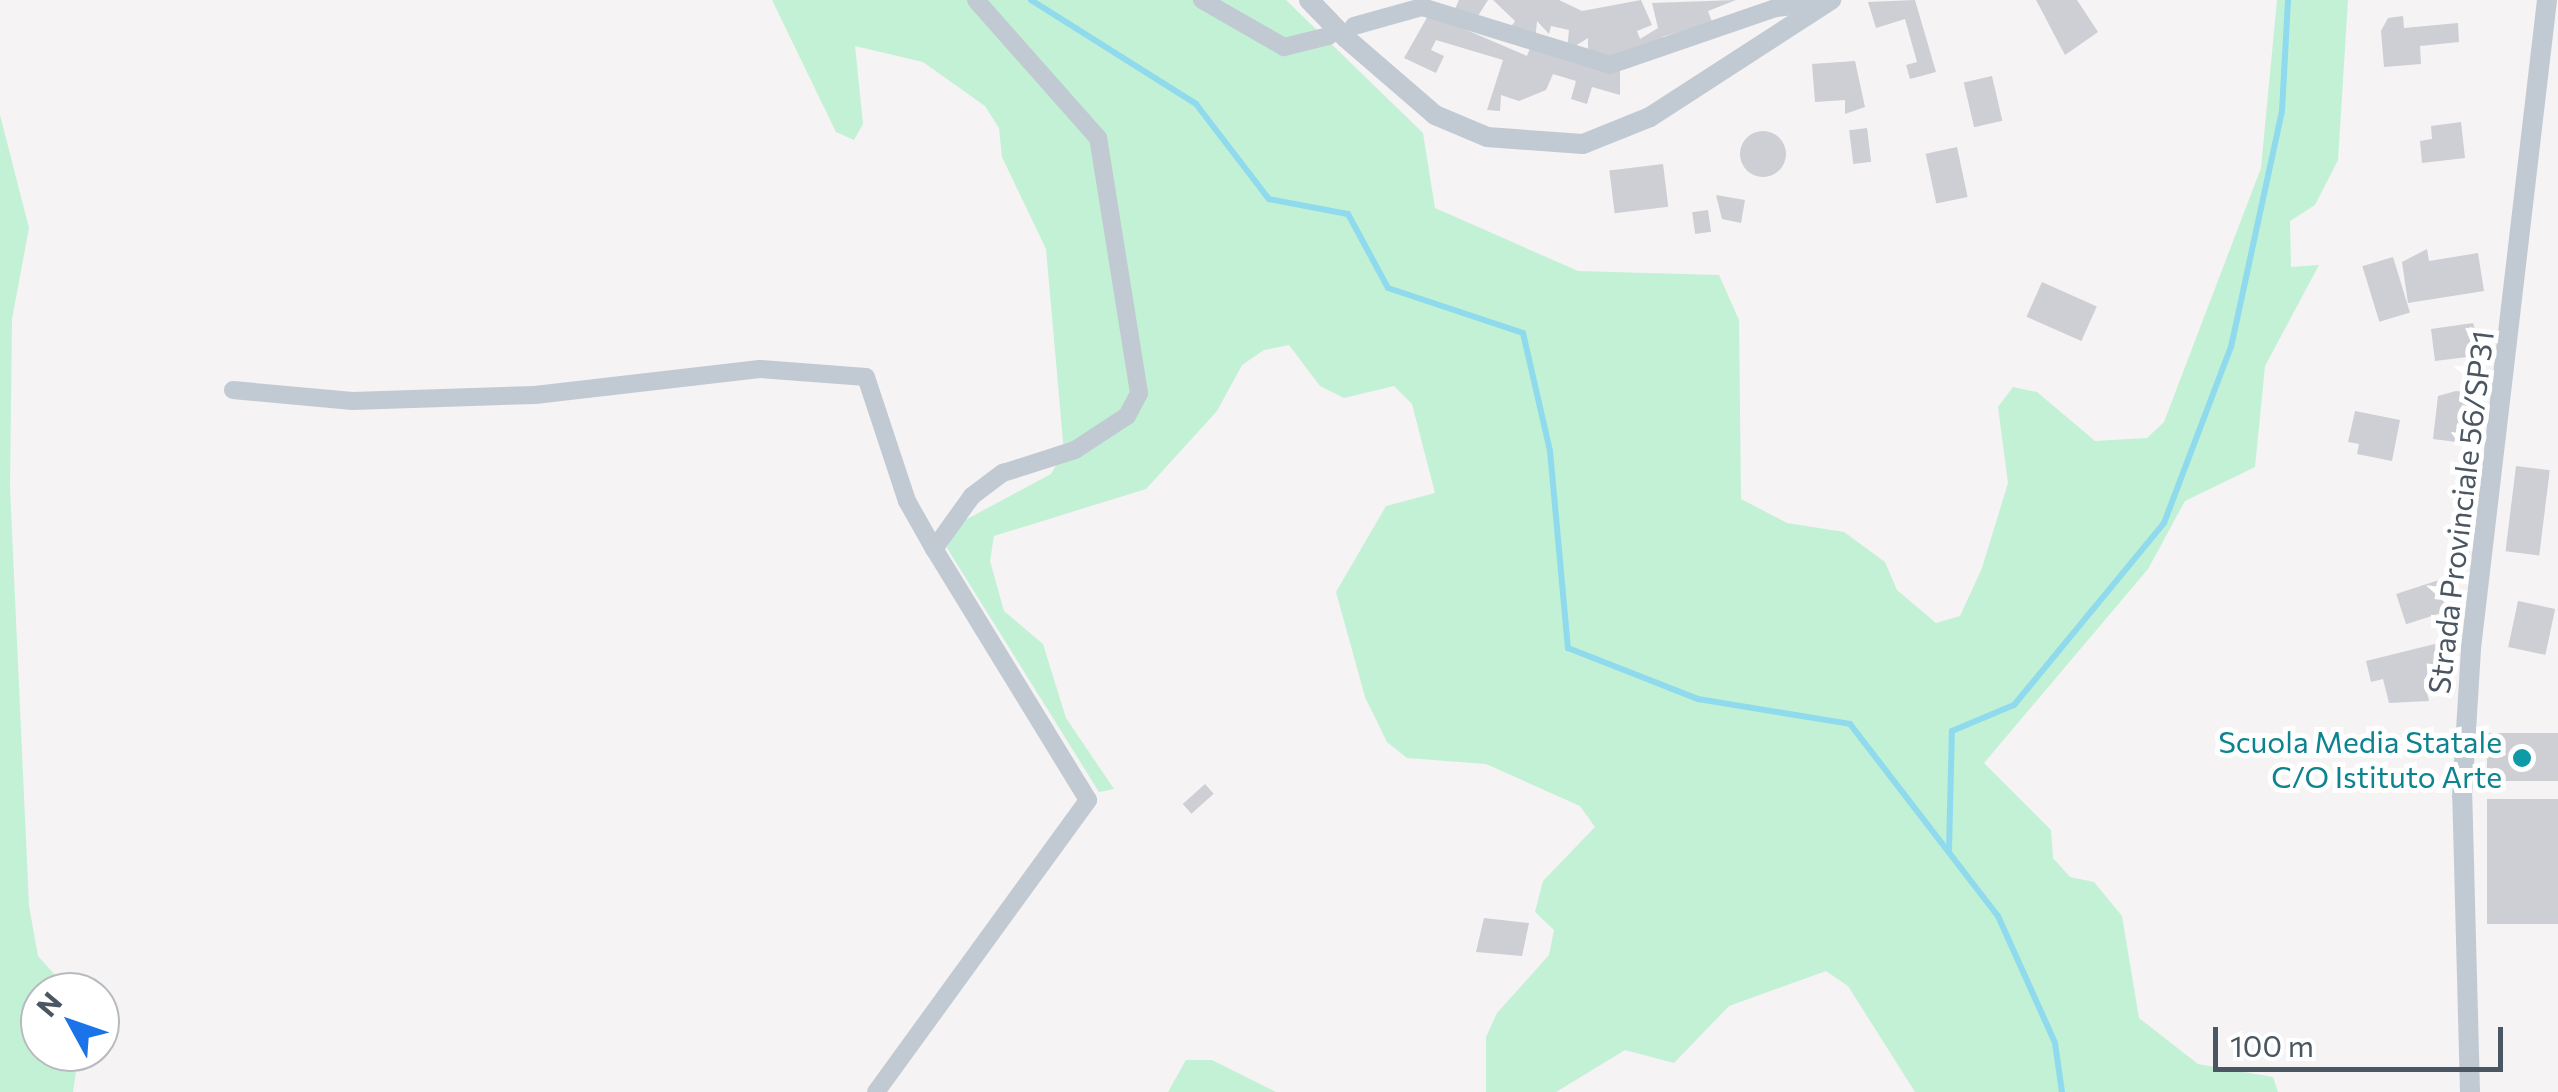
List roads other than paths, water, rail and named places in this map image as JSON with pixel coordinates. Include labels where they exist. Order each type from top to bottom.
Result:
[{"type":"street","points":[[934,549],[972,496],[1003,473],[1075,450],[1127,416],[1138,393],[1098,138],[976,0]]},
{"type":"street","points":[[1202,0],[1284,46],[1340,31],[1405,4],[1610,65],[1776,8],[1829,1]]},
{"type":"street","points":[[1309,0],[1434,115],[1487,137],[1583,144],[1650,117],[1829,1]]},
{"type":"street","name":"Strada Provinciale 56/SP31","points":[[2470,1092],[2462,796],[2471,648],[2546,0]]},
{"type":"street","points":[[234,390],[352,401],[535,395],[760,370],[866,378],[907,502],[1088,800],[876,1092]]},
{"type":"waterway","points":[[1031,0],[1196,104],[1269,199],[1348,214],[1388,288],[1523,333],[1550,451],[1568,648],[1698,699],[1850,724],[1998,916],[2055,1043],[2062,1092]]},
{"type":"waterway","points":[[1949,850],[1952,731],[2014,705],[2164,523],[2231,347],[2282,111],[2288,0]]},
{"type":"place","name":"Scuola Media Statale C/O Istituto Arte","points":[[2522,758]]}]
